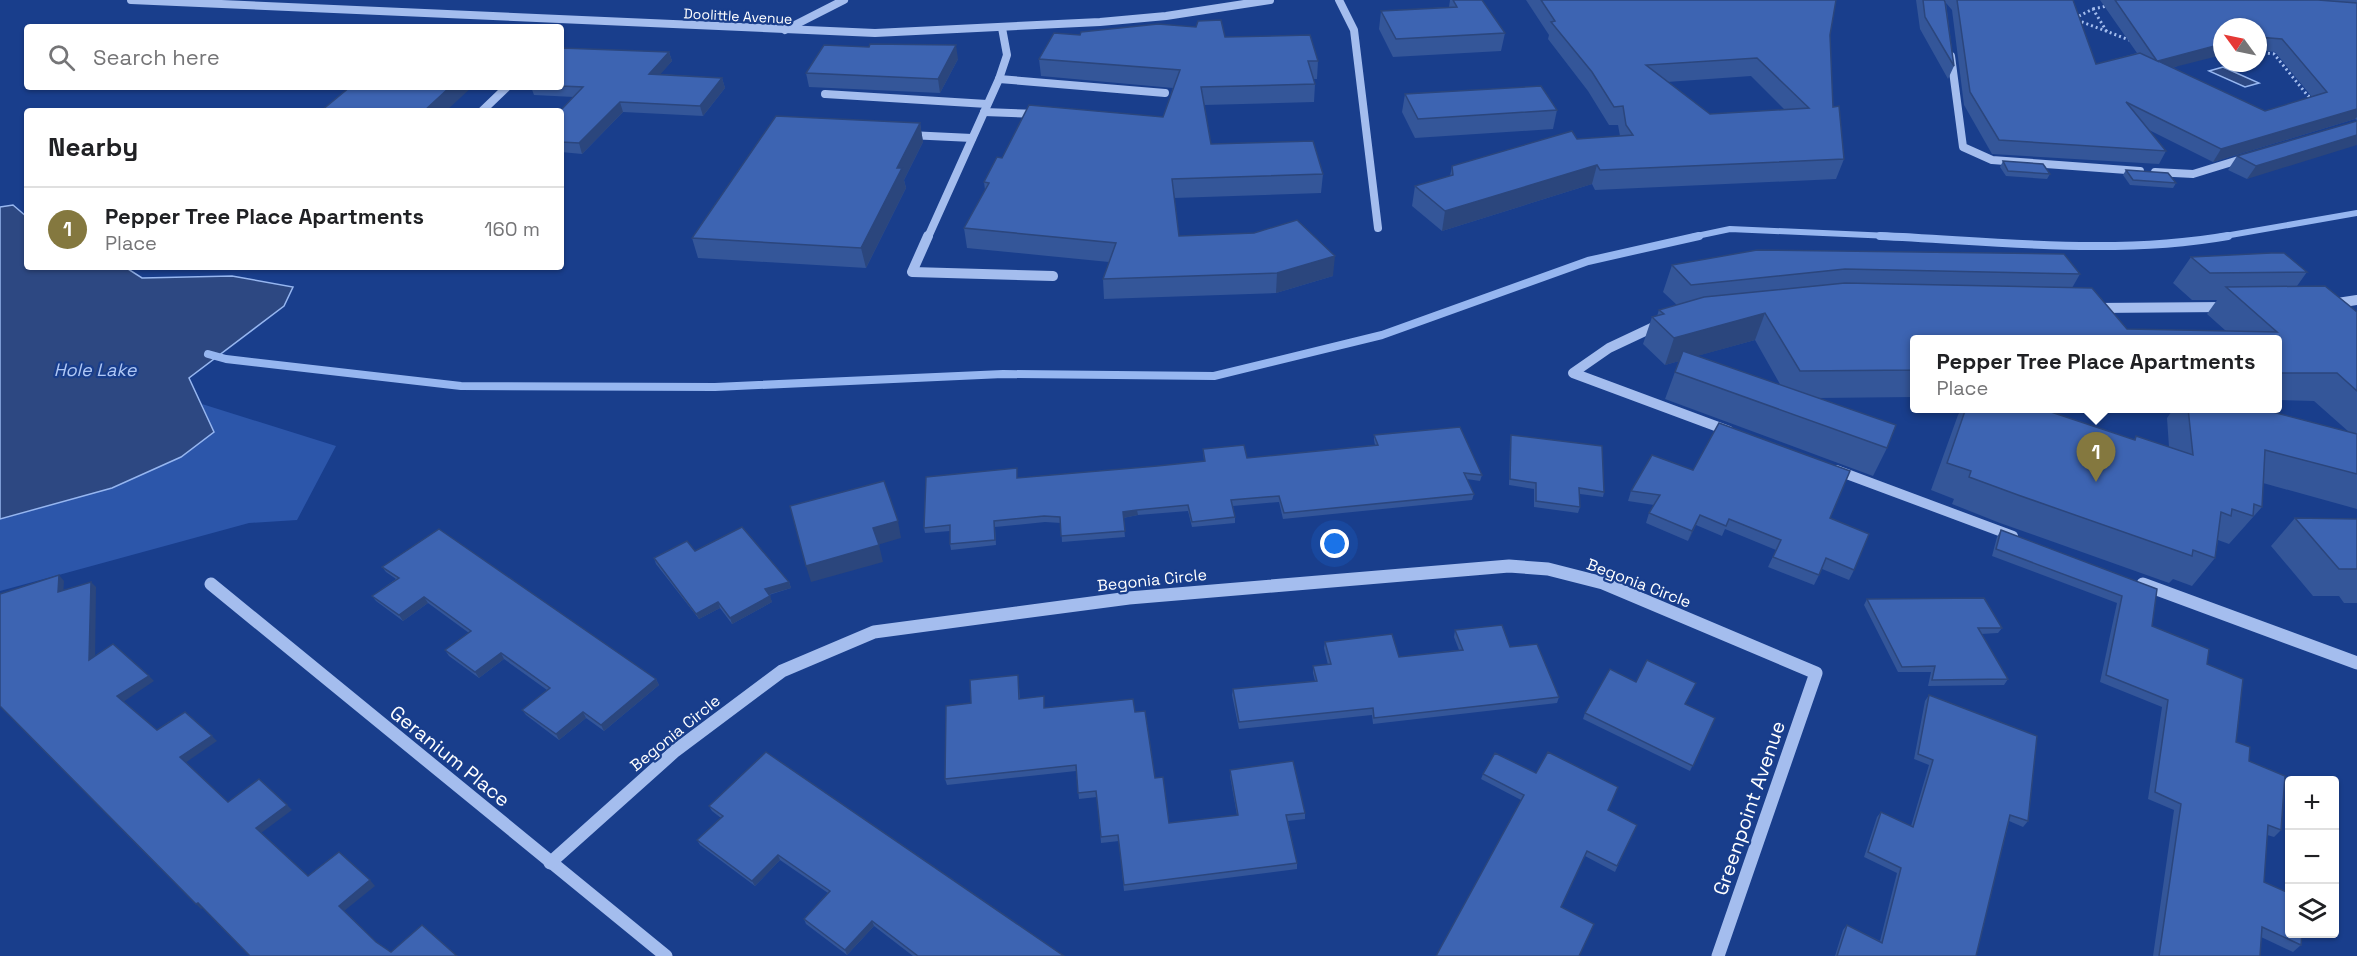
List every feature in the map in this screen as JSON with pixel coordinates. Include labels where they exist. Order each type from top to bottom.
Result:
[{"type":"street","name":"Doolittle Avenue","points":[[131,0],[784,31],[875,33],[1002,28],[1166,16],[1270,0]]},
{"type":"street","points":[[784,31],[844,0]]},
{"type":"street","points":[[1339,0],[1354,30],[1378,228]]},
{"type":"street","points":[[545,24],[549,20]]},
{"type":"street","points":[[1002,28],[1007,55],[999,79],[912,272],[989,276],[1053,276]]},
{"type":"street","points":[[1950,45],[1963,147],[1992,160],[2193,174],[2258,154]]},
{"type":"street","points":[[999,79],[1165,93]]},
{"type":"street","points":[[485,108],[504,90]]},
{"type":"street","points":[[825,94],[1049,115]]},
{"type":"street","points":[[904,135],[972,138]]},
{"type":"street","points":[[2314,306],[2357,300]]},
{"type":"street","points":[[2085,308],[2234,307]]},
{"type":"street","points":[[1669,320],[1609,348],[1573,373],[1743,436]]},
{"type":"street","points":[[1821,465],[2022,539]]},
{"type":"street","name":"Begonia Circle","points":[[550,863],[675,751],[782,671],[874,632],[1129,598],[1509,566],[1548,569],[1603,583],[1816,673]]},
{"type":"street","points":[[2134,580],[2357,663]]},
{"type":"street","name":"Geranium Place","points":[[210,584],[666,956]]},
{"type":"street","name":"Greenpoint Avenue","points":[[1718,956],[1816,673]]},
{"type":"path","points":[[2071,14],[2079,16],[2102,6],[2114,7]]},
{"type":"path","points":[[2093,9],[2107,33]]},
{"type":"path","points":[[2079,16],[2081,21]]},
{"type":"path","points":[[2077,30],[2073,20],[2131,41],[2143,43]]},
{"type":"path","points":[[2267,48],[2308,96],[2318,98]]},
{"type":"path","points":[[2267,53],[2271,53]]},
{"type":"shaded area","points":[[202,404],[336,446],[297,520],[249,523],[0,591],[0,519],[112,488],[181,457],[214,432]]},
{"type":"water","points":[[2209,71],[2234,72],[2259,83],[2245,87]]},
{"type":"water","name":"Hole Lake","points":[[13,205],[24,214],[24,270],[130,270],[142,278],[232,276],[293,287],[284,306],[189,378],[214,432],[181,457],[112,488],[0,519],[0,207]]},
{"type":"building","points":[[1453,0],[1482,0],[1505,33],[1396,39],[1381,11],[1457,7]]},
{"type":"building","points":[[1541,0],[1836,0],[1830,35],[1833,107],[1839,106],[1844,159],[1600,170],[1597,165],[1445,211],[1415,186],[1453,175],[1452,166],[1572,131],[1577,139],[1633,135],[1626,125],[1623,106],[1614,107],[1592,72],[1551,22],[1555,21]],"holes":[[[1757,58],[1809,108],[1710,114],[1646,65]]]},
{"type":"building","points":[[1923,0],[1944,0],[1945,2],[1954,66],[1925,17]]},
{"type":"building","points":[[1957,0],[2073,0],[2096,64],[2140,53],[2157,61],[2115,0],[2318,0],[2357,3],[2357,109],[2221,149],[2126,102],[2166,151],[1999,140],[1970,92]],"holes":[[[2213,18],[2267,18],[2267,38],[2282,39],[2327,92],[2265,111],[2158,61],[2213,46]]]},
{"type":"building","points":[[1221,20],[1225,37],[1310,35],[1318,61],[1308,61],[1315,84],[1201,87],[1211,144],[1313,141],[1323,174],[1172,179],[1179,236],[1254,233],[1297,220],[1335,256],[1277,273],[1103,279],[1116,243],[964,228],[989,183],[984,182],[997,157],[1002,158],[1029,105],[1163,117],[1180,70],[1039,59],[1054,33],[1080,35],[1081,32],[1158,24],[1196,27],[1198,21]]},
{"type":"building","points":[[870,44],[956,45],[938,79],[806,73],[824,45],[869,47]]},
{"type":"building","points":[[564,48],[669,52],[649,74],[722,78],[700,106],[620,102],[579,143],[564,142],[563,108],[583,87],[564,86]]},
{"type":"building","points":[[1541,86],[1557,110],[1418,119],[1405,94]]},
{"type":"building","points":[[346,90],[447,90],[427,108],[325,108]]},
{"type":"building","points":[[776,116],[920,123],[897,168],[902,168],[861,248],[692,238]]},
{"type":"building","points":[[2357,121],[2357,135],[2256,166],[2237,156]]},
{"type":"building","points":[[2003,161],[2043,164],[2050,174],[2008,171]]},
{"type":"building","points":[[2126,170],[2168,173],[2176,183],[2133,180]]},
{"type":"building","points":[[1757,250],[2064,254],[2080,274],[1845,269],[1691,285],[1672,265]]},
{"type":"building","points":[[2284,253],[2307,272],[2210,273],[2191,257]]},
{"type":"building","points":[[1845,283],[2092,288],[2127,329],[2277,332],[2226,287],[2325,286],[2357,312],[2357,391],[2337,373],[2282,373],[2282,335],[1910,335],[1910,370],[1800,371],[1765,313],[1674,338],[1652,317],[1664,314],[1659,310],[1704,297]]},
{"type":"building","points":[[1683,351],[1896,425],[1887,448],[1675,372]]},
{"type":"building","points":[[1964,413],[2054,413],[2135,440],[2136,436],[2193,455],[2189,413],[2276,413],[2357,434],[2357,474],[2265,450],[2262,507],[2254,504],[2253,516],[2232,509],[2231,516],[2221,512],[2215,558],[2193,550],[2192,556],[2018,495],[1969,477],[1971,471],[1947,463]]},
{"type":"building","points":[[1719,423],[1850,471],[1830,518],[1869,534],[1854,570],[1826,558],[1819,575],[1773,557],[1781,540],[1729,519],[1726,526],[1700,515],[1692,531],[1649,513],[1660,495],[1631,491],[1652,455],[1693,470]]},
{"type":"building","points":[[1460,427],[1482,475],[1464,473],[1474,494],[1284,513],[1279,496],[1231,500],[1235,517],[1192,522],[1188,505],[1137,510],[1123,512],[1125,531],[1061,536],[1060,517],[1044,516],[994,521],[995,540],[950,544],[950,525],[924,528],[926,477],[1017,468],[1017,478],[1157,466],[1205,461],[1203,449],[1244,445],[1247,458],[1378,445],[1374,435]]},
{"type":"building","points":[[1511,435],[1602,446],[1604,492],[1579,488],[1580,507],[1536,501],[1536,483],[1510,479]]},
{"type":"building","points":[[884,481],[898,521],[873,528],[879,545],[806,566],[790,506]]},
{"type":"building","points":[[2295,518],[2357,519],[2357,569],[2339,569]]},
{"type":"building","points":[[742,527],[789,582],[765,589],[770,596],[730,618],[718,602],[696,614],[654,558],[687,541],[695,551]]},
{"type":"building","points":[[439,529],[656,679],[601,725],[583,712],[556,734],[522,710],[550,688],[501,653],[475,672],[445,650],[471,631],[424,597],[399,615],[372,596],[399,578],[382,567]]},
{"type":"building","points":[[2001,530],[2157,589],[2152,626],[2209,649],[2207,664],[2243,679],[2236,742],[2250,747],[2249,761],[2285,776],[2281,830],[2268,825],[2264,882],[2285,891],[2285,938],[2262,927],[2260,956],[2159,956],[2181,804],[2155,792],[2168,700],[2106,675],[2122,596],[1996,549]]},
{"type":"building","points":[[59,575],[58,592],[91,582],[89,660],[113,644],[149,676],[117,696],[157,730],[185,712],[212,736],[180,757],[228,802],[259,779],[287,805],[256,828],[308,876],[339,852],[370,880],[339,906],[376,942],[391,952],[422,925],[457,956],[250,956],[0,706],[0,594]]},
{"type":"building","points":[[1984,598],[2002,628],[1978,628],[2008,679],[1932,680],[1935,666],[1902,667],[1867,599]]},
{"type":"building","points":[[1502,625],[1510,647],[1537,644],[1559,697],[1374,718],[1373,708],[1239,722],[1233,689],[1317,681],[1313,666],[1331,664],[1325,642],[1392,634],[1399,657],[1463,650],[1455,630]]},
{"type":"building","points":[[1647,660],[1696,683],[1685,704],[1715,718],[1693,766],[1585,713],[1610,669],[1636,682]]},
{"type":"building","points":[[1018,675],[1019,699],[1044,696],[1044,708],[1133,699],[1135,712],[1145,711],[1155,778],[1163,777],[1169,823],[1238,815],[1230,770],[1293,761],[1305,813],[1286,815],[1297,863],[1124,885],[1118,835],[1101,837],[1096,791],[1078,793],[1076,765],[945,779],[946,706],[971,703],[970,680]]},
{"type":"building","points":[[1929,695],[2037,736],[2028,821],[2010,815],[1976,956],[1837,956],[1847,925],[1882,943],[1901,868],[1868,852],[1881,812],[1913,827],[1933,760],[1918,754]]},
{"type":"building","points":[[766,752],[1064,956],[918,956],[872,921],[845,950],[804,919],[830,891],[778,855],[752,881],[697,840],[723,816],[709,806]]},
{"type":"building","points":[[1548,752],[1618,787],[1608,810],[1637,825],[1617,866],[1587,851],[1561,907],[1594,924],[1579,956],[1436,956],[1524,795],[1483,774],[1495,753],[1536,773]]},
{"type":"building","points":[[2286,938],[2302,938],[2301,945]]},
{"type":"waterway","points":[[2219,237],[2357,213]]},
{"type":"waterway","points":[[1692,237],[1730,229],[1913,237]]},
{"type":"waterway","points":[[208,354],[226,359],[461,386],[715,387],[1003,374],[1214,376],[1382,335],[1588,261],[1699,236]]},
{"type":"waterway","points":[[1880,236],[2098,246],[2185,242],[2228,236]]},
{"type":"place","name":"Pepper Tree Place Apartments","points":[[2096,482]]}]
